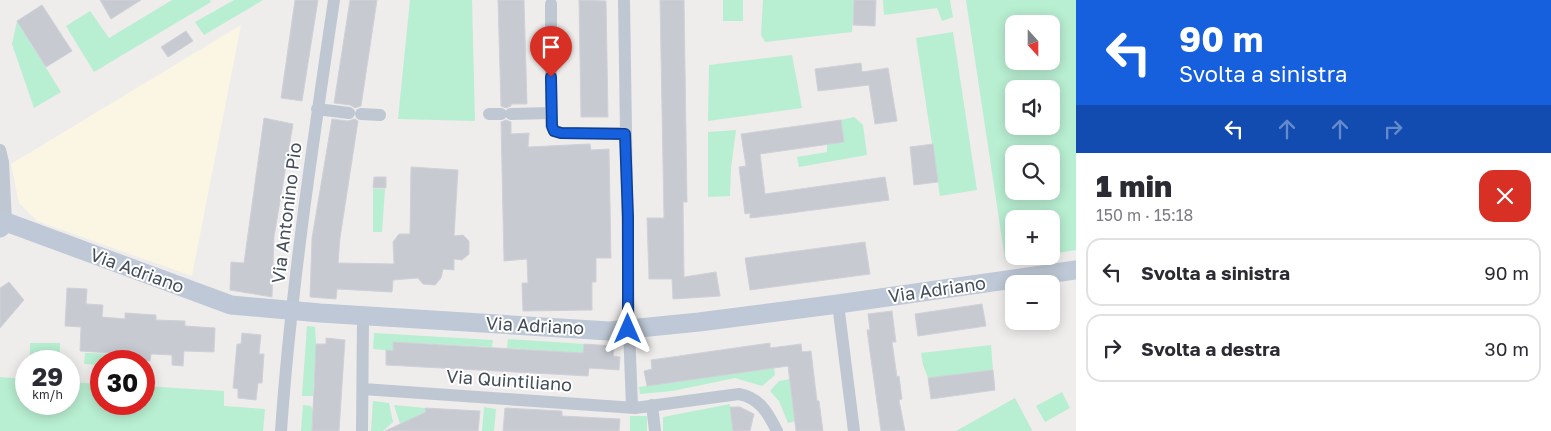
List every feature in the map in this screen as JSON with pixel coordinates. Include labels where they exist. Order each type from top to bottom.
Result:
[{"type":"street","name":"Via Antonino Pio","points":[[281,431],[292,311],[317,109],[334,0]]},
{"type":"street","points":[[624,0],[628,329],[632,407]]},
{"type":"street","points":[[551,4],[551,113],[554,131],[561,133],[625,134]]},
{"type":"street","points":[[317,109],[380,115]]},
{"type":"street","points":[[501,114],[551,113]]},
{"type":"street","points":[[0,150],[3,162],[3,225]]},
{"type":"street","name":"Via Adriano","points":[[3,225],[231,305],[362,316],[609,330],[838,304],[1076,270]]},
{"type":"street","points":[[838,304],[854,431]]},
{"type":"street","points":[[362,316],[362,431]]},
{"type":"street","name":"Via Quintiliano","points":[[363,389],[632,407],[739,394],[751,396],[764,408],[777,431]]},
{"type":"street","points":[[652,405],[655,431]]},
{"type":"shaded area","points":[[241,25],[192,276],[37,221],[19,203],[11,164]]},
{"type":"green space","points":[[172,0],[210,0],[211,2],[94,72],[66,26],[90,11],[109,38]]},
{"type":"green space","points":[[234,0],[263,0],[204,35],[195,22]]},
{"type":"green space","points":[[410,0],[472,0],[475,121],[398,119]]},
{"type":"green space","points":[[723,0],[743,0],[743,21],[723,21]]},
{"type":"green space","points":[[763,0],[854,0],[852,32],[765,42],[761,35]]},
{"type":"green space","points":[[883,0],[950,0],[953,17],[942,21],[937,8],[884,15]]},
{"type":"green space","points":[[966,0],[1076,0],[1076,250],[1060,253],[1060,210],[1005,210],[1005,259]]},
{"type":"green space","points":[[17,21],[61,92],[34,108],[12,44]]},
{"type":"green space","points":[[953,32],[977,190],[940,196],[916,38]]},
{"type":"green space","points":[[792,55],[802,108],[708,121],[709,65]]},
{"type":"green space","points":[[854,117],[863,125],[867,155],[799,167],[797,157],[827,152],[827,144],[844,142],[841,120]]},
{"type":"green space","points":[[736,130],[731,168],[730,196],[708,197],[708,132]]},
{"type":"green space","points":[[373,189],[385,189],[382,232],[373,232]]},
{"type":"green space","points":[[307,326],[315,327],[313,396],[302,396]]},
{"type":"green space","points":[[374,333],[493,340],[492,347],[393,342],[393,351],[373,349]]},
{"type":"green space","points":[[508,339],[584,344],[583,353],[507,348]]},
{"type":"green space","points":[[30,343],[60,343],[60,350],[30,350]]},
{"type":"green space","points":[[991,345],[993,370],[928,378],[921,353]]},
{"type":"green space","points":[[85,353],[90,353],[90,364],[84,364]]},
{"type":"green space","points":[[774,368],[775,375],[762,386],[735,378],[672,391],[640,394],[639,387]]},
{"type":"green space","points":[[0,377],[15,378],[15,415],[80,415],[80,383],[90,383],[90,415],[155,415],[155,387],[224,391],[224,406],[265,409],[263,431],[0,431]]},
{"type":"green space","points":[[790,379],[795,421],[788,423],[779,401],[770,391],[779,381]]},
{"type":"green space","points":[[1062,392],[1070,408],[1045,422],[1036,406]]},
{"type":"green space","points":[[1015,398],[1031,431],[956,431]]},
{"type":"green space","points":[[373,401],[389,403],[393,422],[383,431],[371,431]]},
{"type":"green space","points":[[730,404],[733,431],[663,431],[663,417]]},
{"type":"green space","points":[[303,405],[311,406],[313,410],[312,431],[301,431]]},
{"type":"green space","points":[[394,405],[425,408],[426,412],[400,424]]},
{"type":"green space","points":[[484,407],[496,409],[494,431],[482,431]]},
{"type":"green space","points":[[630,416],[647,416],[647,431],[630,431]]},
{"type":"building","points":[[100,0],[141,0],[111,19]]},
{"type":"building","points":[[295,0],[318,0],[302,101],[281,98]]},
{"type":"building","points":[[350,0],[377,0],[361,106],[355,108],[350,105],[334,103]]},
{"type":"building","points":[[498,0],[524,0],[527,104],[511,104],[511,106],[506,108],[501,106]]},
{"type":"building","points":[[579,0],[606,1],[608,117],[581,117]]},
{"type":"building","points":[[660,0],[684,0],[687,202],[683,202],[684,277],[716,272],[720,296],[673,299],[672,279],[649,279],[647,218],[664,218]]},
{"type":"building","points":[[854,0],[876,0],[875,26],[853,25]]},
{"type":"building","points":[[42,5],[72,51],[46,67],[17,21]]},
{"type":"building","points":[[186,31],[193,41],[168,57],[161,47]]},
{"type":"building","points":[[861,63],[862,72],[888,68],[897,121],[875,124],[869,85],[818,91],[815,69]]},
{"type":"building","points":[[264,118],[293,124],[274,237],[272,297],[230,290],[231,262],[244,263]]},
{"type":"building","points":[[332,119],[348,121],[355,119],[358,121],[340,238],[338,263],[394,264],[393,242],[399,234],[410,234],[411,167],[458,170],[454,236],[463,235],[469,241],[469,254],[462,260],[454,259],[454,270],[443,269],[441,278],[435,285],[423,284],[418,278],[393,280],[392,292],[337,289],[336,299],[310,297],[312,238]]},
{"type":"building","points":[[506,120],[511,122],[511,134],[529,133],[528,147],[590,144],[591,150],[609,149],[611,258],[596,258],[596,282],[592,282],[592,310],[523,311],[522,283],[528,283],[527,259],[504,261],[501,122]]},
{"type":"building","points":[[841,120],[844,142],[760,154],[765,194],[885,177],[889,200],[750,218],[750,213],[745,214],[739,167],[746,166],[741,134]]},
{"type":"building","points":[[933,144],[938,182],[914,185],[910,147]]},
{"type":"building","points":[[374,177],[386,177],[386,188],[373,188]]},
{"type":"building","points":[[865,242],[870,274],[750,290],[745,258]]},
{"type":"building","points":[[9,282],[24,300],[0,328],[0,288]]},
{"type":"building","points":[[67,288],[87,289],[86,304],[103,305],[102,317],[125,319],[125,313],[156,315],[156,320],[185,321],[185,326],[215,328],[214,352],[184,351],[183,366],[172,365],[172,355],[155,354],[155,350],[80,351],[81,327],[65,326]]},
{"type":"building","points":[[982,304],[986,326],[918,336],[915,314]]},
{"type":"building","points":[[892,311],[896,342],[892,342],[897,377],[899,376],[902,399],[899,400],[905,431],[881,431],[867,330],[870,330],[868,314]]},
{"type":"building","points":[[242,333],[261,335],[259,354],[264,354],[262,383],[258,383],[256,400],[238,398],[238,389],[233,388],[237,344],[241,344]]},
{"type":"building","points":[[326,338],[345,340],[339,431],[312,431],[316,344],[326,344]]},
{"type":"building","points":[[393,342],[583,353],[584,344],[614,346],[613,356],[620,357],[619,370],[589,368],[588,376],[386,365],[386,350],[393,351]]},
{"type":"building","points":[[770,343],[770,348],[801,344],[802,352],[811,351],[823,431],[796,431],[788,366],[647,386],[644,371],[652,369],[651,360]]},
{"type":"building","points":[[993,370],[995,390],[931,399],[928,378]]},
{"type":"building","points":[[730,407],[740,407],[754,414],[750,431],[733,431]]},
{"type":"building","points":[[425,408],[480,411],[478,431],[385,431],[426,412]]},
{"type":"building","points":[[505,408],[562,411],[562,416],[620,419],[619,431],[503,431]]},
{"type":"route","points":[[551,77],[551,113],[554,131],[561,133],[625,134],[628,217],[628,329]]}]
